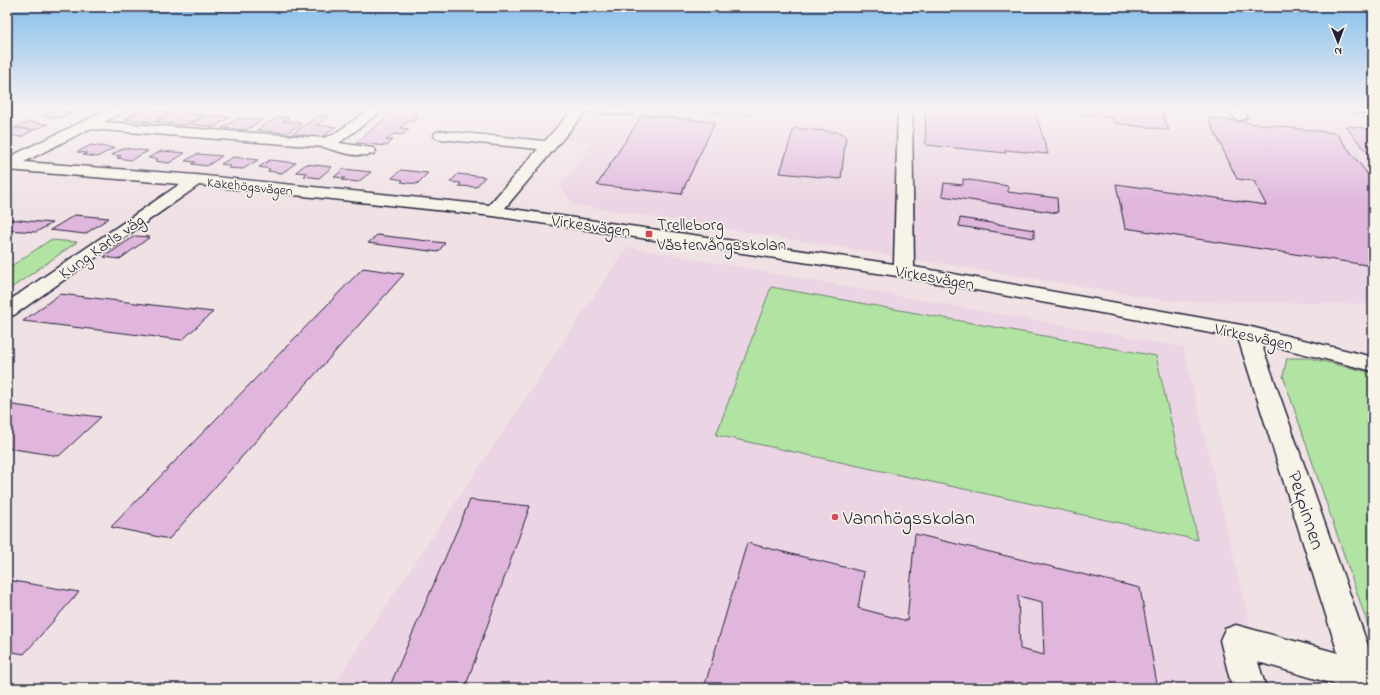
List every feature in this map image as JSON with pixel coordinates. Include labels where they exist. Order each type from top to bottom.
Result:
[{"type":"street","name":"Kakehögsvägen","points":[[7,164],[55,140]]},
{"type":"street","points":[[291,140],[325,143],[338,147],[368,151]]},
{"type":"street","points":[[325,143],[332,140]]},
{"type":"street","points":[[494,140],[549,146]]},
{"type":"street","points":[[493,211],[554,140]]},
{"type":"street","points":[[904,271],[905,140]]},
{"type":"street","name":"Kakehögsvägen","points":[[7,164],[196,180],[493,211]]},
{"type":"street","name":"Kung Karls väg","points":[[7,311],[196,180]]},
{"type":"street","name":"Virkesvägen","points":[[493,211],[904,271],[1247,333],[1373,364]]},
{"type":"street","name":"Pekpinnen","points":[[1247,333],[1364,682]]},
{"type":"street","points":[[1249,688],[1236,640],[1364,682]]},
{"type":"shaded area","points":[[571,140],[1373,140],[1373,304],[1172,301],[573,204],[561,186],[593,143]]},
{"type":"shaded area","name":"Vannhögsskolan","points":[[627,247],[1183,347],[1265,688],[331,688]]},
{"type":"green space","points":[[50,240],[77,242],[7,291],[7,269]]},
{"type":"green space","points":[[771,287],[1156,356],[1198,540],[716,435]]},
{"type":"green space","points":[[1287,358],[1309,358],[1373,373],[1373,640],[1283,376]]},
{"type":"building","points":[[359,140],[393,140],[387,146],[356,143]]},
{"type":"building","points":[[626,140],[706,140],[681,194],[597,185]]},
{"type":"building","points":[[790,140],[845,140],[841,179],[780,173]]},
{"type":"building","points":[[926,140],[1044,140],[1048,154],[1005,150],[1006,153],[926,145]]},
{"type":"building","points":[[1219,140],[1342,140],[1373,181],[1373,266],[1125,228],[1116,184],[1266,205],[1254,181],[1237,179]]},
{"type":"building","points":[[1357,140],[1373,140],[1373,159]]},
{"type":"building","points":[[91,145],[114,148],[97,157],[83,155],[87,153],[77,152]]},
{"type":"building","points":[[124,148],[148,151],[131,160],[117,158],[121,156],[111,155]]},
{"type":"building","points":[[161,151],[185,153],[169,163],[155,161],[158,159],[148,158]]},
{"type":"building","points":[[197,154],[222,156],[207,166],[192,164],[196,162],[185,161]]},
{"type":"building","points":[[233,157],[258,160],[243,169],[228,168],[231,166],[221,164]]},
{"type":"building","points":[[270,160],[296,163],[282,173],[267,171],[270,169],[259,167]]},
{"type":"building","points":[[306,164],[332,167],[319,178],[304,176],[307,173],[296,172]]},
{"type":"building","points":[[344,169],[371,172],[358,182],[342,180],[345,178],[334,177]]},
{"type":"building","points":[[401,170],[428,173],[417,184],[401,182],[403,180],[392,178]]},
{"type":"building","points":[[458,174],[485,177],[476,187],[459,186],[461,183],[450,182]]},
{"type":"building","points":[[963,179],[1008,186],[1008,192],[1057,198],[1058,213],[942,196],[944,183],[963,185]]},
{"type":"building","points":[[75,215],[109,218],[85,234],[50,230]]},
{"type":"building","points":[[960,218],[1034,230],[1034,238],[959,226]]},
{"type":"building","points":[[7,219],[52,223],[36,232],[7,230]]},
{"type":"building","points":[[377,235],[445,243],[438,252],[368,243]]},
{"type":"building","points":[[135,236],[150,237],[120,259],[104,257]]},
{"type":"building","points":[[363,268],[404,274],[169,539],[111,527]]},
{"type":"building","points":[[60,294],[213,312],[182,340],[23,321]]},
{"type":"building","points":[[7,404],[101,417],[59,456],[7,448]]},
{"type":"building","points":[[470,500],[530,506],[465,688],[389,688]]},
{"type":"building","points":[[915,534],[1140,588],[1157,684],[1171,688],[704,688],[747,543],[864,572],[858,608],[907,621]],"holes":[[[1018,596],[1042,602],[1044,655],[1020,649]]]},
{"type":"building","points":[[7,580],[79,592],[24,654],[7,651]]},
{"type":"place","name":"Trelleborg Västervångsskolan","points":[[649,234]]},
{"type":"place","name":"Vannhögsskolan","points":[[835,517]]}]
